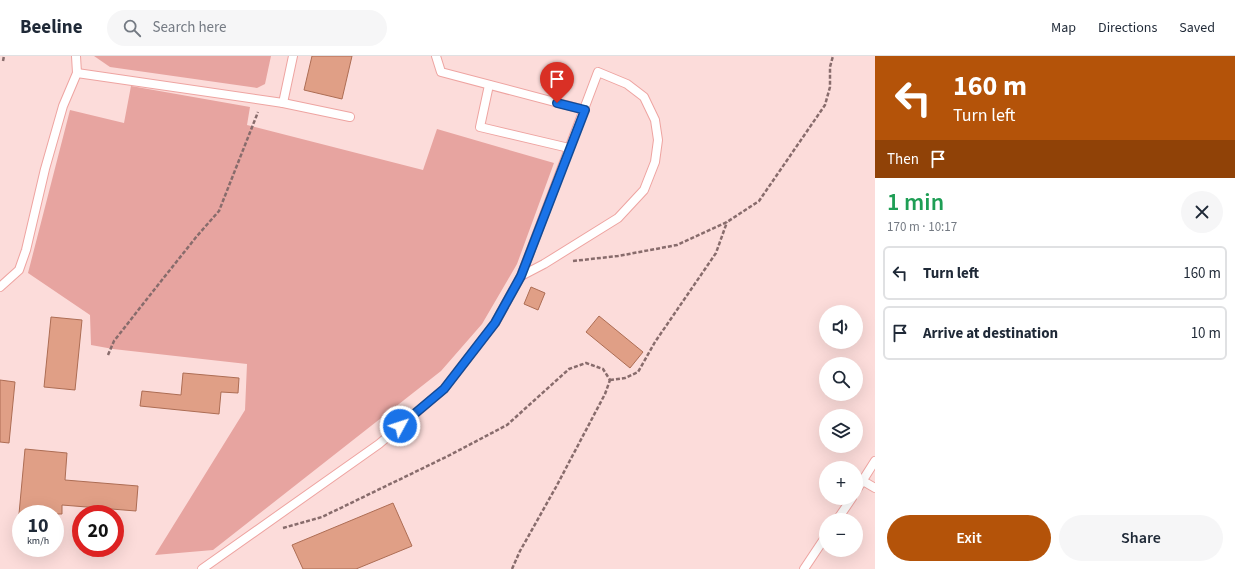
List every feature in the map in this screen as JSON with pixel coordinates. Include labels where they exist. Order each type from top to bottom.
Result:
[{"type":"lane","points":[[0,287],[19,270],[26,250],[45,169],[63,106],[77,73],[76,56]]},
{"type":"lane","points":[[283,103],[294,56]]},
{"type":"lane","points":[[436,56],[441,72],[585,110]]},
{"type":"lane","points":[[202,569],[379,444],[444,389],[495,323],[521,276],[569,148],[585,110],[598,72],[627,84],[644,97],[655,120],[658,140],[655,162],[644,190],[618,218],[544,264],[521,276]]},
{"type":"lane","points":[[77,73],[283,103],[350,118]]},
{"type":"lane","points":[[489,85],[480,127],[569,148]]},
{"type":"lane","points":[[875,461],[863,481],[875,488]]},
{"type":"lane","points":[[804,569],[819,546]]},
{"type":"path","points":[[3,61],[4,56]]},
{"type":"path","points":[[566,262],[618,256],[678,245],[727,222],[759,201],[825,105],[830,87],[830,67],[833,56]]},
{"type":"path","points":[[108,355],[114,341],[197,236],[219,211],[263,100]]},
{"type":"path","points":[[610,380],[625,378],[638,372],[655,342],[716,253],[727,222]]},
{"type":"path","points":[[278,529],[322,517],[448,456],[507,425],[569,369],[586,364],[603,369],[610,380]]},
{"type":"path","points":[[512,569],[520,551],[605,394],[610,380]]},
{"type":"shaded area","points":[[94,56],[271,56],[265,84],[257,88],[110,67]]},
{"type":"shaded area","points":[[131,86],[250,107],[247,125],[423,170],[437,129],[554,163],[517,264],[482,324],[441,371],[213,550],[155,555],[245,410],[247,364],[113,349],[91,345],[90,315],[28,273],[70,110],[124,123]]},
{"type":"building","points":[[312,56],[352,56],[342,99],[304,90]]},
{"type":"building","points":[[531,287],[545,293],[538,310],[524,304]]},
{"type":"building","points":[[599,316],[643,352],[630,368],[586,332]]},
{"type":"building","points":[[51,317],[82,320],[75,390],[44,387]]},
{"type":"building","points":[[183,373],[239,378],[238,393],[221,392],[219,414],[140,406],[142,391],[181,395]]},
{"type":"building","points":[[0,380],[15,382],[9,443],[0,442]]},
{"type":"building","points":[[25,449],[67,453],[65,480],[138,486],[136,511],[124,510],[124,505],[20,505]]},
{"type":"building","points":[[393,503],[412,546],[356,569],[303,569],[292,545]]},
{"type":"route","points":[[400,426],[444,389],[495,323],[521,276],[569,148],[585,110],[557,103]]}]
